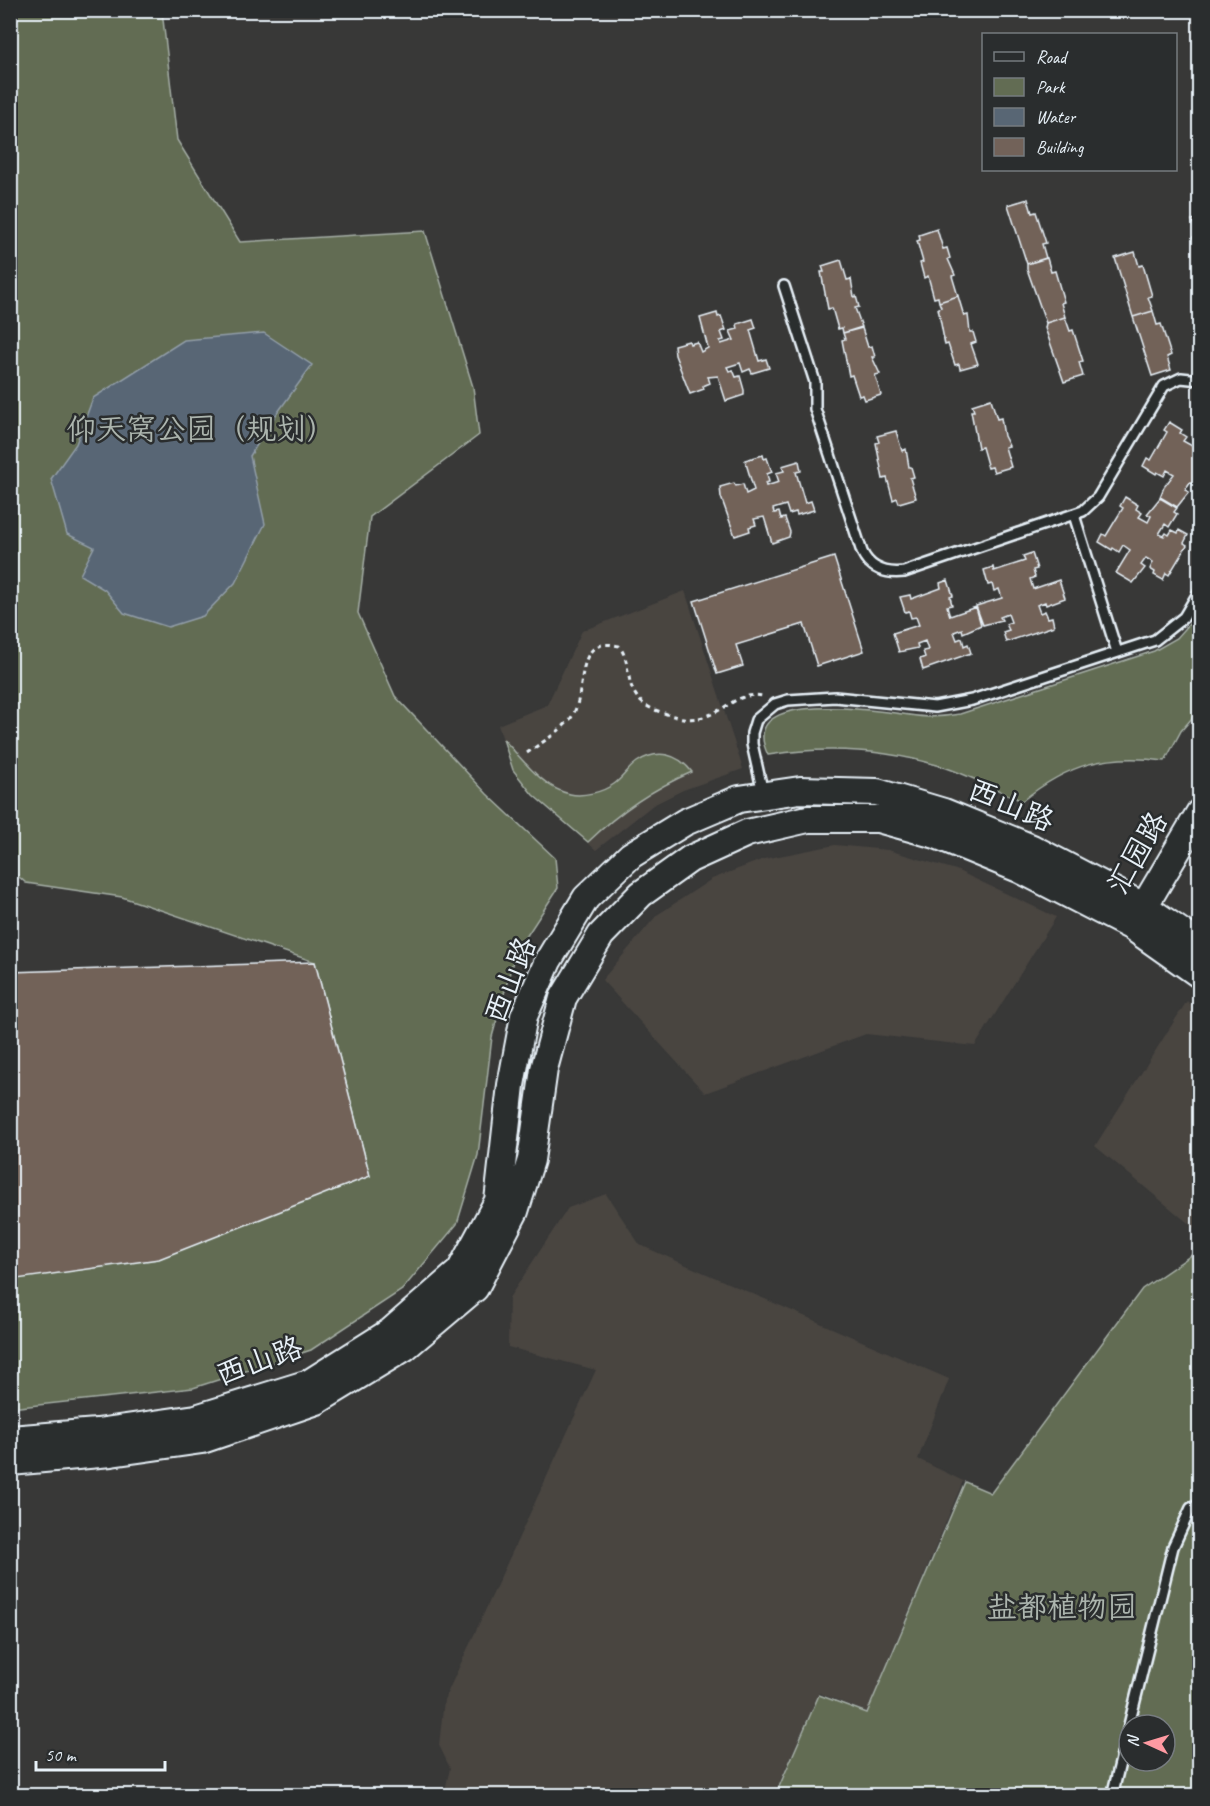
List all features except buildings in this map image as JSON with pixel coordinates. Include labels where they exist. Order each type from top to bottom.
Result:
[{"type":"main road","name":"西山路","points":[[10,1439],[97,1432],[196,1418],[309,1383],[390,1332],[460,1271],[498,1201],[511,1084],[524,1016],[548,961],[586,898],[631,855],[685,822],[739,799],[800,790],[877,792],[944,812],[1032,848],[1138,917],[1200,975]]},
{"type":"main road","name":"汇园路","points":[[1138,917],[1200,812]]},
{"type":"main road","name":"西山路","points":[[10,1462],[111,1453],[202,1440],[317,1401],[404,1348],[475,1288],[515,1211],[531,1160],[544,1069],[563,998],[601,935],[641,894],[690,859],[747,833],[808,819],[878,819],[936,835],[1138,917],[1200,945]]},
{"type":"lane","points":[[784,286],[815,382],[815,409],[862,552],[871,564],[889,573],[904,572],[1074,515],[1092,506],[1164,386],[1172,380],[1181,378],[1200,380]]},
{"type":"lane","points":[[1074,515],[1117,652]]},
{"type":"lane","points":[[764,795],[752,744],[752,733],[756,720],[764,710],[775,704],[788,700],[835,697],[935,707],[948,705],[1155,640],[1184,617],[1200,590]]},
{"type":"lane","points":[[1132,1713],[1173,1547],[1191,1508],[1200,1505]]},
{"type":"lane","points":[[1112,1796],[1118,1773]]},
{"type":"path","points":[[528,753],[572,716],[586,657],[595,646],[604,644],[619,646],[625,653],[629,682],[637,698],[650,708],[670,716],[690,720],[705,718],[717,714],[735,701],[754,694],[764,696],[775,704]]},
{"type":"shaded area","points":[[685,591],[743,769],[683,790],[653,805],[596,850],[533,795],[513,770],[498,725],[547,705],[582,631]]},
{"type":"shaded area","points":[[835,845],[888,850],[956,870],[1056,917],[975,1046],[866,1034],[705,1093],[602,980],[657,915],[712,879],[764,859]]},
{"type":"shaded area","points":[[1187,1001],[1199,1013],[1199,1232],[1095,1146]]},
{"type":"shaded area","points":[[606,1194],[640,1245],[949,1379],[918,1459],[963,1481],[867,1712],[819,1693],[774,1795],[444,1795],[450,1768],[439,1745],[444,1700],[596,1370],[508,1347],[509,1298],[568,1208]]},
{"type":"green space","name":"仰天窝公园（规划）","points":[[11,11],[162,11],[177,140],[240,242],[425,231],[473,387],[479,435],[370,517],[358,613],[395,696],[487,794],[555,858],[558,888],[515,954],[492,1037],[478,1155],[457,1224],[402,1290],[311,1350],[193,1388],[11,1408],[10,1280],[370,1176],[315,962],[122,897],[26,883],[11,870]]},
{"type":"green space","points":[[1199,613],[1199,710],[1181,731],[1165,761],[1124,759],[1089,764],[1055,778],[1022,801],[948,768],[895,755],[832,750],[768,755],[763,732],[774,718],[795,710],[855,709],[928,717],[960,714],[1154,651],[1177,638]]},
{"type":"green space","points":[[503,739],[551,786],[575,795],[593,793],[609,787],[637,762],[652,755],[674,757],[692,772],[637,802],[588,842],[533,795],[513,770]]},
{"type":"green space","name":"盐都植物园","points":[[1199,1250],[1199,1795],[775,1796],[819,1695],[867,1713],[965,1482],[991,1493],[1142,1289]]},
{"type":"water","points":[[264,333],[312,365],[273,419],[250,456],[265,524],[235,583],[203,616],[168,627],[124,613],[105,590],[80,575],[94,547],[67,534],[51,479],[76,444],[93,398],[184,340]]}]
